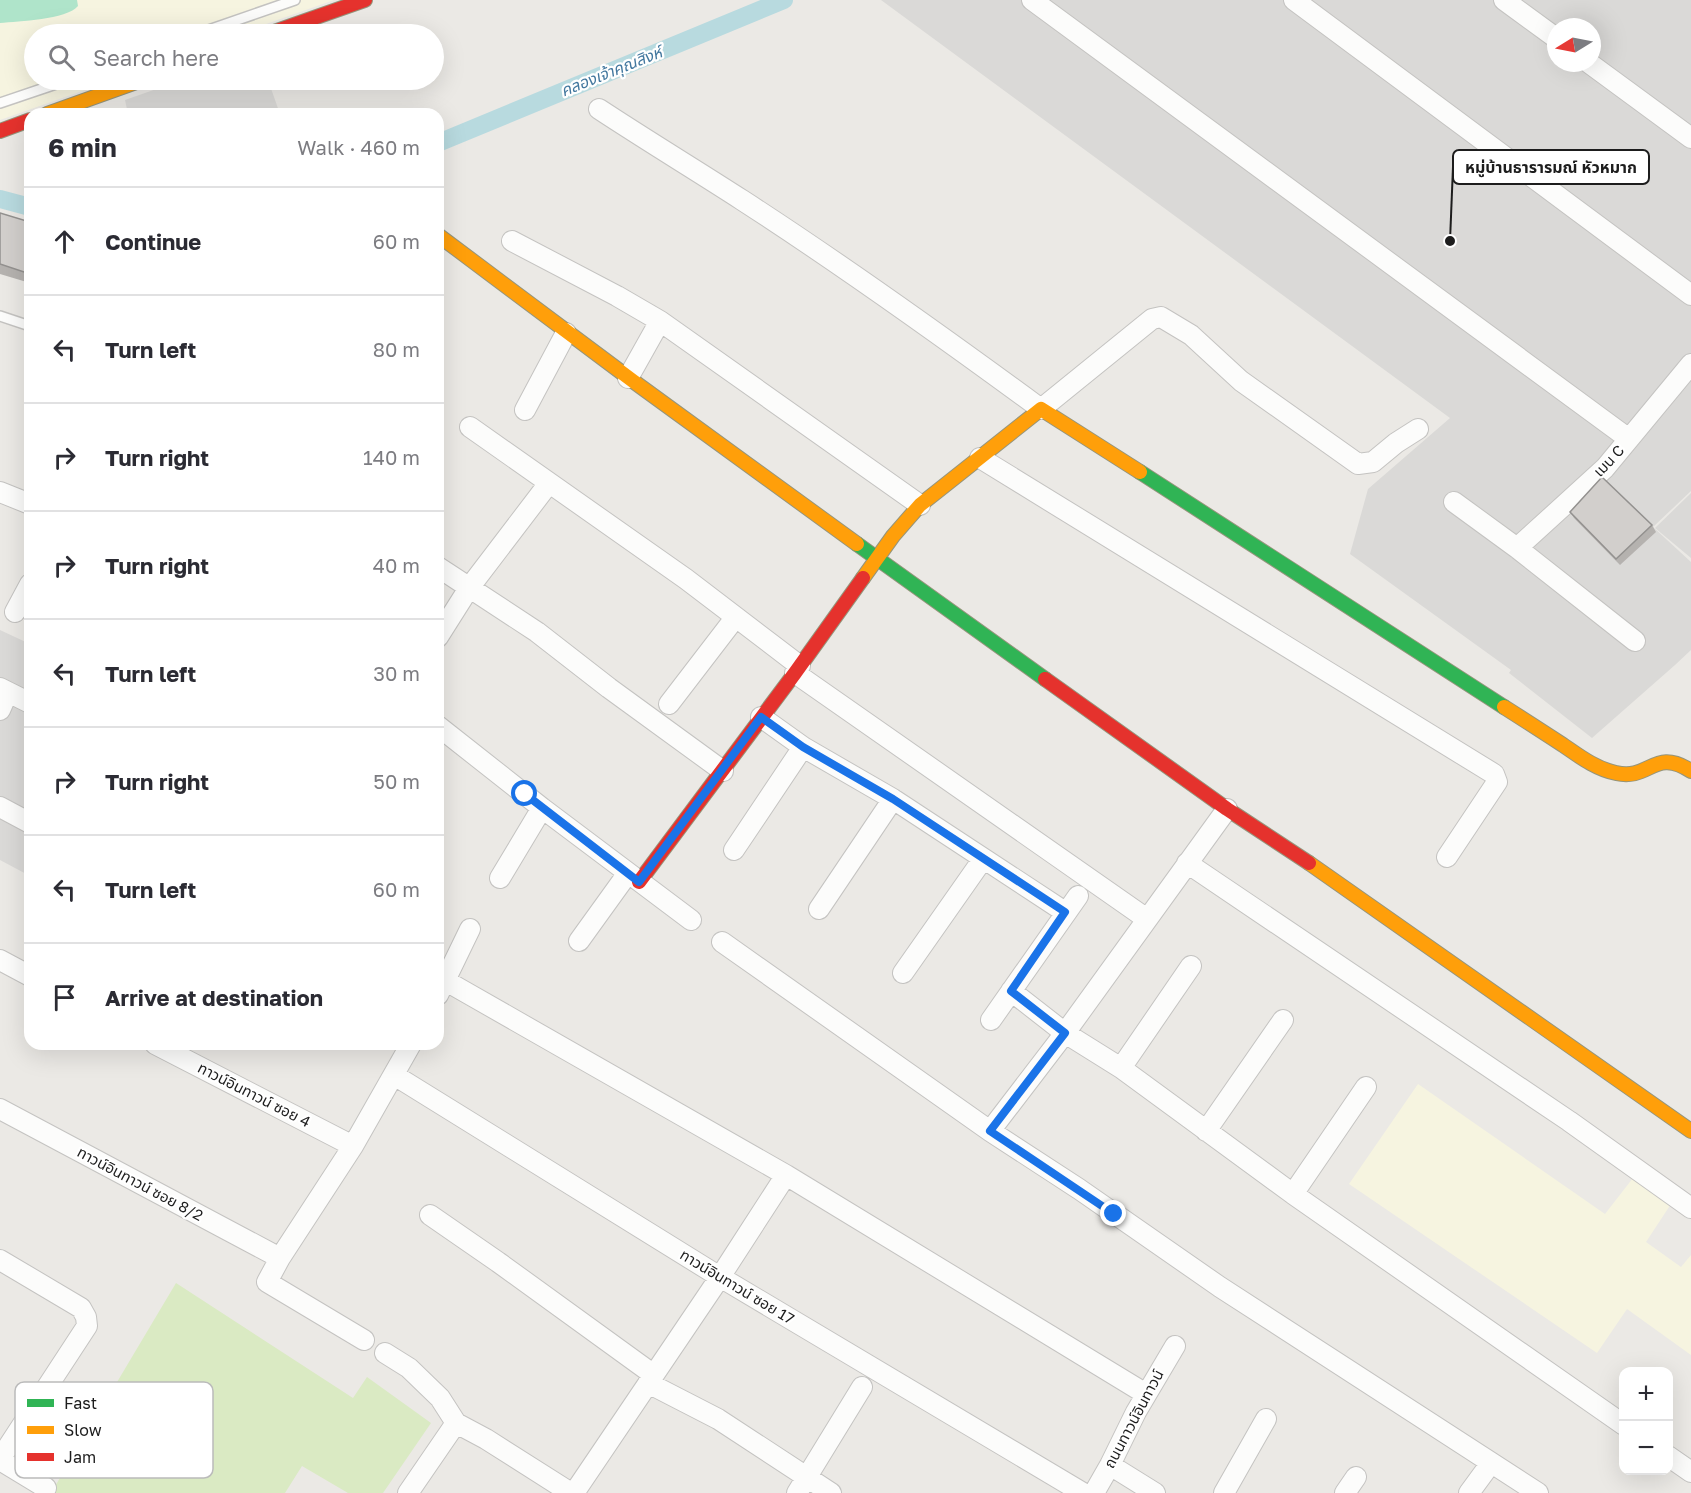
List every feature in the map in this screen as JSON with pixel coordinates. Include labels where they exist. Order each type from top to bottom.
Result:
[{"type":"street","points":[[297,24],[365,0]]},
{"type":"street","points":[[1032,0],[1629,439]]},
{"type":"street","points":[[1294,0],[1691,295]]},
{"type":"street","points":[[1504,0],[1547,31]]},
{"type":"street","points":[[1601,72],[1691,138]]},
{"type":"street","points":[[64,108],[114,90]]},
{"type":"street","points":[[600,109],[651,144],[742,200],[929,327],[1041,409],[1594,765],[1619,774],[1632,774],[1674,760],[1691,771]]},
{"type":"street","points":[[0,131],[24,122]]},
{"type":"street","points":[[444,240],[566,333],[877,559],[1227,809],[1286,847],[1691,1131]]},
{"type":"street","points":[[512,242],[608,291],[660,321],[920,505]]},
{"type":"street","points":[[579,941],[723,771],[893,536],[920,505],[1152,319],[1161,317],[1191,335],[1241,381],[1358,464],[1374,462],[1396,443],[1418,429]]},
{"type":"street","points":[[628,378],[660,321]]},
{"type":"street","points":[[525,410],[566,333]]},
{"type":"street","name":"เมน C","points":[[1517,548],[1605,468],[1691,364]]},
{"type":"street","points":[[470,427],[686,579],[797,670],[1147,919]]},
{"type":"street","points":[[980,458],[1494,774],[1497,782],[1447,857]]},
{"type":"street","points":[[444,628],[469,588],[549,483]]},
{"type":"street","points":[[0,492],[24,502]]},
{"type":"street","points":[[1454,502],[1517,548],[1635,641]]},
{"type":"street","points":[[444,571],[537,632],[723,771]]},
{"type":"street","points":[[15,612],[24,595]]},
{"type":"street","points":[[669,704],[735,618]]},
{"type":"street","points":[[0,710],[4,690],[24,700]]},
{"type":"street","points":[[761,717],[803,747],[893,799],[1065,912]]},
{"type":"street","points":[[444,731],[691,920]]},
{"type":"street","points":[[734,850],[803,747]]},
{"type":"street","points":[[819,909],[893,799]]},
{"type":"street","points":[[0,807],[24,820]]},
{"type":"street","points":[[500,878],[542,808]]},
{"type":"street","points":[[990,1131],[1065,1033],[1227,809]]},
{"type":"street","points":[[903,973],[983,859]]},
{"type":"street","points":[[1187,863],[1559,1115],[1691,1208]]},
{"type":"street","points":[[991,1020],[1078,896]]},
{"type":"street","points":[[444,984],[470,929]]},
{"type":"street","points":[[722,942],[990,1131],[1079,1189],[1220,1287],[1538,1493]]},
{"type":"street","points":[[0,960],[24,973]]},
{"type":"street","points":[[1121,1068],[1191,966]]},
{"type":"street","points":[[444,989],[786,1175],[1146,1394]]},
{"type":"street","points":[[1011,991],[1065,1033],[1121,1068],[1293,1194],[1619,1422]]},
{"type":"street","points":[[1206,1131],[1283,1020]]},
{"type":"street","name":"ทาวน์อินทาวน์ ซอย 4","points":[[167,1050],[353,1146]]},
{"type":"street","points":[[364,1340],[267,1282],[280,1258],[353,1146],[408,1050]]},
{"type":"street","name":"ทาวน์อินทาวน์ ซอย 17","points":[[394,1075],[720,1277],[1083,1493]]},
{"type":"street","points":[[1293,1194],[1366,1087]]},
{"type":"street","name":"ทาวน์อินทาวน์ ซอย 8/2","points":[[0,1109],[280,1258]]},
{"type":"street","points":[[385,1353],[409,1368],[440,1398],[456,1423],[573,1493],[720,1277],[786,1175]]},
{"type":"street","points":[[430,1215],[498,1262],[651,1379],[718,1419],[802,1485],[831,1493]]},
{"type":"street","points":[[0,1260],[81,1308],[86,1317],[87,1326],[51,1382]]},
{"type":"street","name":"ถนนทาวน์อินทาวน์","points":[[1094,1493],[1136,1412],[1175,1346]]},
{"type":"street","points":[[802,1485],[862,1387]]},
{"type":"street","points":[[1224,1493],[1266,1419]]},
{"type":"street","points":[[408,1493],[456,1423]]},
{"type":"street","points":[[15,1437],[0,1460],[15,1469]]},
{"type":"street","points":[[1673,1459],[1691,1472]]},
{"type":"street","points":[[1469,1493],[1491,1463]]},
{"type":"street","points":[[1110,1465],[1155,1493]]},
{"type":"street","points":[[30,1478],[46,1488]]},
{"type":"lane","points":[[225,24],[295,0]]},
{"type":"lane","points":[[0,103],[38,90]]},
{"type":"lane","points":[[0,316],[24,324]]},
{"type":"shaded area","points":[[0,0],[334,0],[266,24],[24,24],[24,90],[85,90],[34,108],[24,108],[24,112],[0,120]]},
{"type":"shaded area","points":[[881,0],[1691,0],[1691,491],[1653,527],[1691,562],[1691,650],[1592,738],[1509,673],[1511,670],[1350,554],[1368,489],[1450,418]]},
{"type":"shaded area","points":[[154,90],[272,90],[278,108],[127,108],[125,100]]},
{"type":"shaded area","points":[[1691,493],[1691,558],[1655,528]]},
{"type":"shaded area","points":[[0,630],[24,641],[24,873],[0,860]]},
{"type":"shaded area","points":[[1418,1084],[1605,1214],[1633,1178],[1671,1204],[1646,1242],[1681,1267],[1691,1255],[1691,1355],[1627,1309],[1597,1353],[1349,1184]]},
{"type":"green space","points":[[0,0],[77,0],[78,6],[72,11],[53,17],[0,23]]},
{"type":"green space","points":[[176,1283],[353,1398],[367,1377],[431,1423],[383,1493],[348,1493],[302,1466],[285,1493],[51,1493],[60,1478],[213,1478],[213,1382],[117,1382]]},
{"type":"building","points":[[0,213],[24,220],[24,272],[0,264]]},
{"type":"building","points":[[1602,477],[1652,525],[1616,559],[1570,512]]},
{"type":"waterway","name":"คลองเจ้าคุณสิงห์","points":[[444,141],[784,0]]},
{"type":"waterway","name":"คลองเจ้าคุณสิงห์","points":[[0,199],[24,205]]},
{"type":"traffic: fast","points":[[1140,472],[1504,707]]},
{"type":"traffic: fast","points":[[857,544],[1045,679]]},
{"type":"traffic: slow","points":[[64,108],[114,90]]},
{"type":"traffic: slow","points":[[444,239],[857,544]]},
{"type":"traffic: slow","points":[[863,578],[893,536],[920,505],[1041,409],[1140,472]]},
{"type":"traffic: slow","points":[[1504,707],[1588,762],[1609,771],[1637,773],[1668,762],[1691,771]]},
{"type":"traffic: slow","points":[[1309,863],[1691,1131]]},
{"type":"traffic: jam","points":[[297,24],[365,0]]},
{"type":"traffic: jam","points":[[0,131],[24,122]]},
{"type":"traffic: jam","points":[[639,882],[863,578]]},
{"type":"traffic: jam","points":[[1045,679],[1227,809],[1309,863]]},
{"type":"place","name":"หมู่บ้านธารารมณ์ หัวหมาก","points":[[1450,241]]},
{"type":"route","points":[[525,794],[639,882],[761,717],[803,747],[893,799],[1065,912],[1011,991],[1065,1033],[990,1131],[1114,1214]]}]
